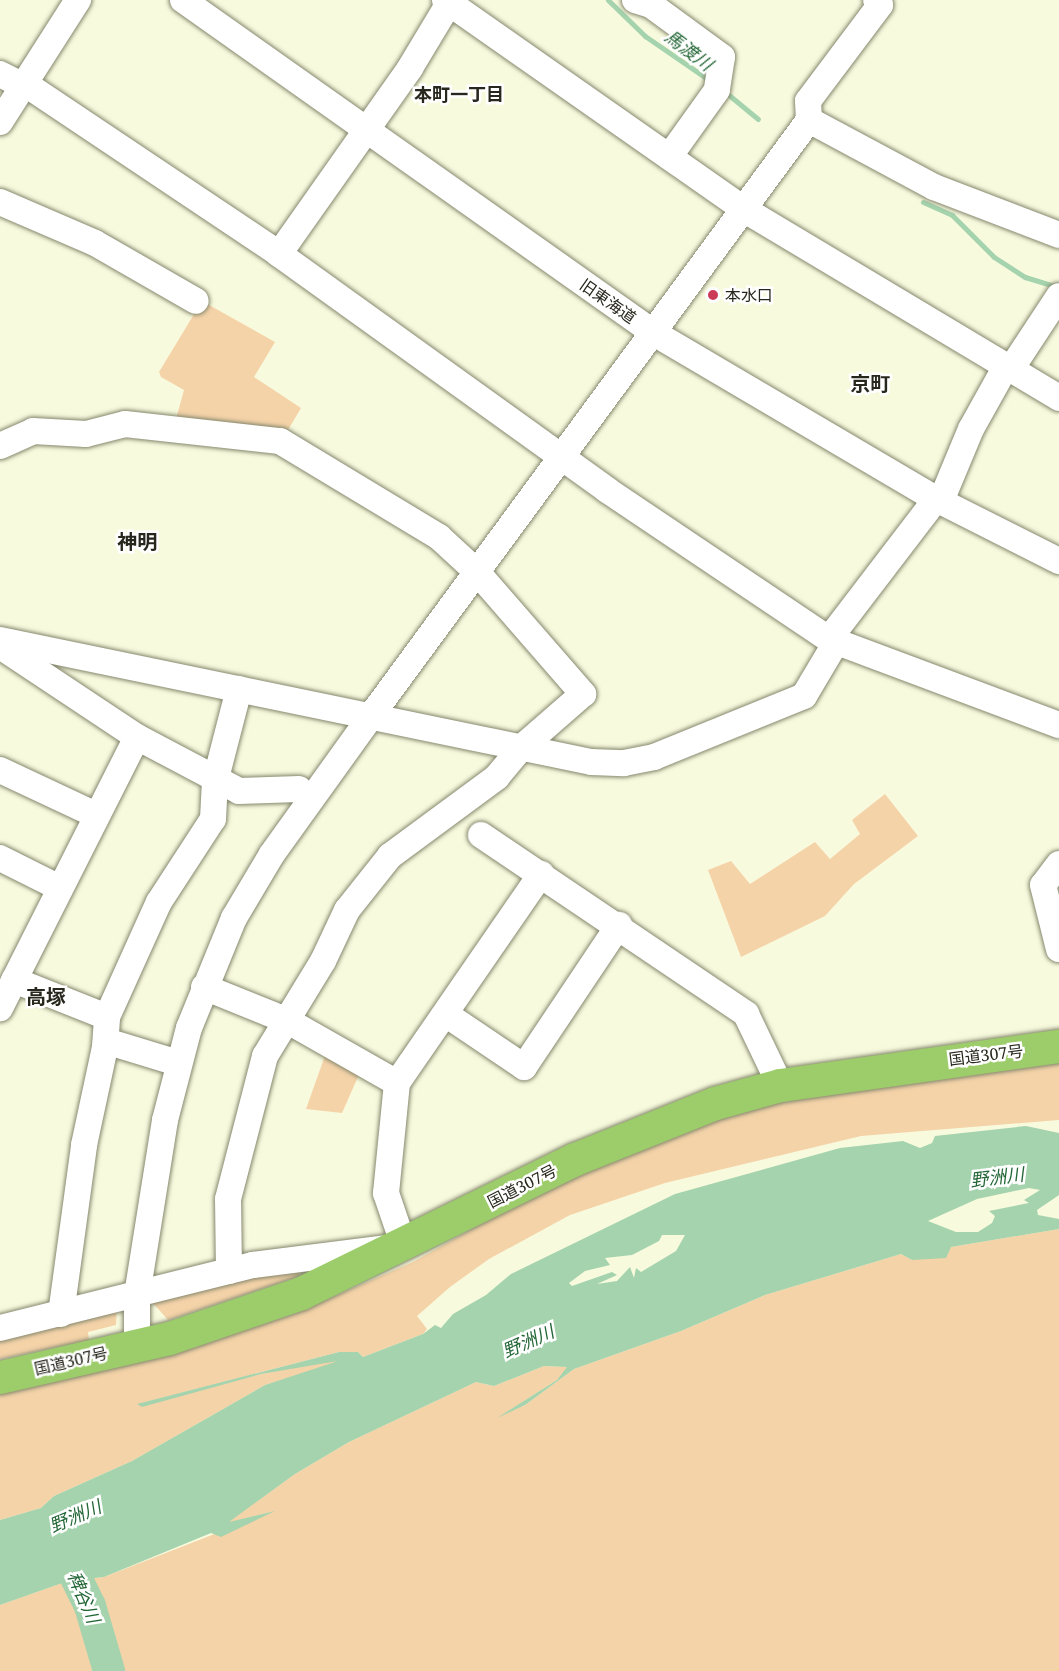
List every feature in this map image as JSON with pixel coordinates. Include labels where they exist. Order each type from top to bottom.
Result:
[{"type":"highway","name":"国道307号","points":[[0,1377],[137,1345],[301,1293],[404,1246],[575,1159],[715,1103],[780,1085],[1059,1046]]},
{"type":"street","points":[[0,122],[15,81],[78,0]]},
{"type":"street","name":"旧東海道","points":[[183,0],[365,132],[654,333],[939,500],[1059,561]]},
{"type":"street","points":[[615,0],[619,3],[623,0]]},
{"type":"street","points":[[635,0],[651,5],[720,76],[669,157]]},
{"type":"street","points":[[137,1345],[137,1295],[165,1120],[178,1063],[204,987],[234,918],[272,854],[370,716],[563,458],[809,120],[808,101],[880,5],[876,0]]},
{"type":"street","points":[[279,254],[365,132],[447,1],[745,210],[1059,398]]},
{"type":"street","points":[[15,81],[279,254],[563,458],[833,641],[1059,725]]},
{"type":"street","points":[[809,120],[933,187],[1059,235]]},
{"type":"street","points":[[0,202],[95,243],[196,301]]},
{"type":"street","points":[[0,640],[591,762],[624,762],[654,757],[804,696],[833,641],[939,500],[971,429],[1008,368],[1059,296]]},
{"type":"street","points":[[0,446],[33,431],[86,434],[125,424],[280,441],[428,528],[477,572],[583,694],[521,748],[497,777],[390,856],[347,910],[323,961],[265,1056],[228,1198],[229,1271]]},
{"type":"street","points":[[0,646],[137,737],[215,782],[239,791],[299,789]]},
{"type":"street","points":[[61,1314],[88,1122],[106,1029],[159,902],[213,819],[215,782],[240,689]]},
{"type":"street","points":[[0,1008],[96,814],[137,737]]},
{"type":"street","points":[[0,770],[96,814]]},
{"type":"street","points":[[481,835],[619,925],[747,1014],[780,1085]]},
{"type":"street","points":[[0,858],[60,888]]},
{"type":"street","points":[[1059,864],[1043,885],[1059,949]]},
{"type":"street","points":[[0,1328],[229,1271],[404,1246],[386,1193],[397,1083],[447,1015],[541,874]]},
{"type":"street","points":[[447,1015],[524,1067],[619,925]]},
{"type":"street","points":[[15,980],[106,1029],[178,1063]]},
{"type":"street","points":[[204,987],[288,1021],[397,1083]]},
{"type":"shaded area","points":[[202,301],[275,342],[254,377],[301,408],[285,435],[174,426],[184,390],[161,377],[159,372]]},
{"type":"shaded area","points":[[885,794],[918,836],[854,884],[825,916],[741,957],[708,870],[731,861],[750,884],[815,842],[830,859],[860,834],[852,820]]},
{"type":"shaded area","points":[[327,1050],[361,1070],[342,1113],[306,1109]]},
{"type":"shaded area","points":[[1059,1062],[1059,1120],[861,1136],[665,1183],[570,1215],[489,1259],[450,1287],[417,1316],[427,1329],[423,1334],[363,1357],[358,1352],[339,1352],[138,1404],[261,1374],[335,1359],[339,1362],[265,1385],[132,1461],[54,1496],[41,1508],[0,1520],[0,1391],[195,1346],[294,1314],[413,1262],[501,1213],[601,1165],[682,1131],[760,1107],[839,1090]]},
{"type":"shaded area","points":[[1059,1229],[1059,1671],[0,1671],[0,1605],[68,1581],[104,1577],[271,1512],[227,1523],[295,1474],[349,1442],[476,1382],[494,1386],[544,1366],[568,1367],[557,1380],[502,1415],[525,1405],[574,1369],[681,1331],[765,1295],[901,1254],[912,1260],[951,1247]]},
{"type":"shaded area","points":[[296,1264],[300,1276],[168,1320],[153,1303]]},
{"type":"shaded area","points":[[117,1306],[116,1325],[88,1332],[89,1340],[0,1359],[0,1336]]},
{"type":"water","name":"野洲川","points":[[1026,1126],[1059,1133],[1059,1195],[1037,1210],[1038,1215],[1059,1219],[1059,1229],[951,1247],[946,1258],[912,1260],[901,1254],[765,1295],[681,1331],[574,1369],[525,1405],[497,1418],[557,1380],[567,1367],[544,1366],[494,1386],[476,1382],[349,1442],[295,1474],[229,1522],[275,1511],[221,1537],[211,1533],[104,1577],[68,1581],[0,1605],[0,1520],[41,1508],[54,1496],[132,1461],[265,1385],[338,1361],[261,1374],[142,1407],[137,1404],[339,1352],[358,1352],[363,1357],[423,1334],[435,1325],[441,1328],[453,1314],[486,1295],[511,1274],[675,1194],[840,1148],[903,1141],[920,1148],[932,1143],[935,1136]],"holes":[[[1029,1188],[1040,1190],[1024,1200],[1029,1203],[989,1211],[995,1216],[992,1223],[978,1232],[956,1232],[928,1221],[977,1199]],[[662,1235],[685,1235],[676,1251],[641,1272],[636,1268],[634,1278],[630,1267],[617,1281],[597,1284],[617,1275],[612,1272],[572,1286],[569,1283],[585,1271],[610,1265],[605,1258],[632,1255],[659,1241]]]},
{"type":"waterway","name":"馬渡川","points":[[608,0],[645,36],[712,82]]},
{"type":"waterway","name":"馬渡川","points":[[724,91],[758,119]]},
{"type":"waterway","name":"馬渡川","points":[[923,202],[952,215],[994,257],[1025,277],[1055,286]]},
{"type":"waterway","name":"稗谷川","points":[[58,1541],[90,1606],[109,1671]]},
{"type":"place","name":"本水口","points":[[713,295]]},
{"type":"district","name":"本町一丁目","points":[[459,94]]},
{"type":"district","name":"京町","points":[[870,383]]},
{"type":"district","name":"神明","points":[[137,541]]},
{"type":"district","name":"高塚","points":[[46,996]]}]
